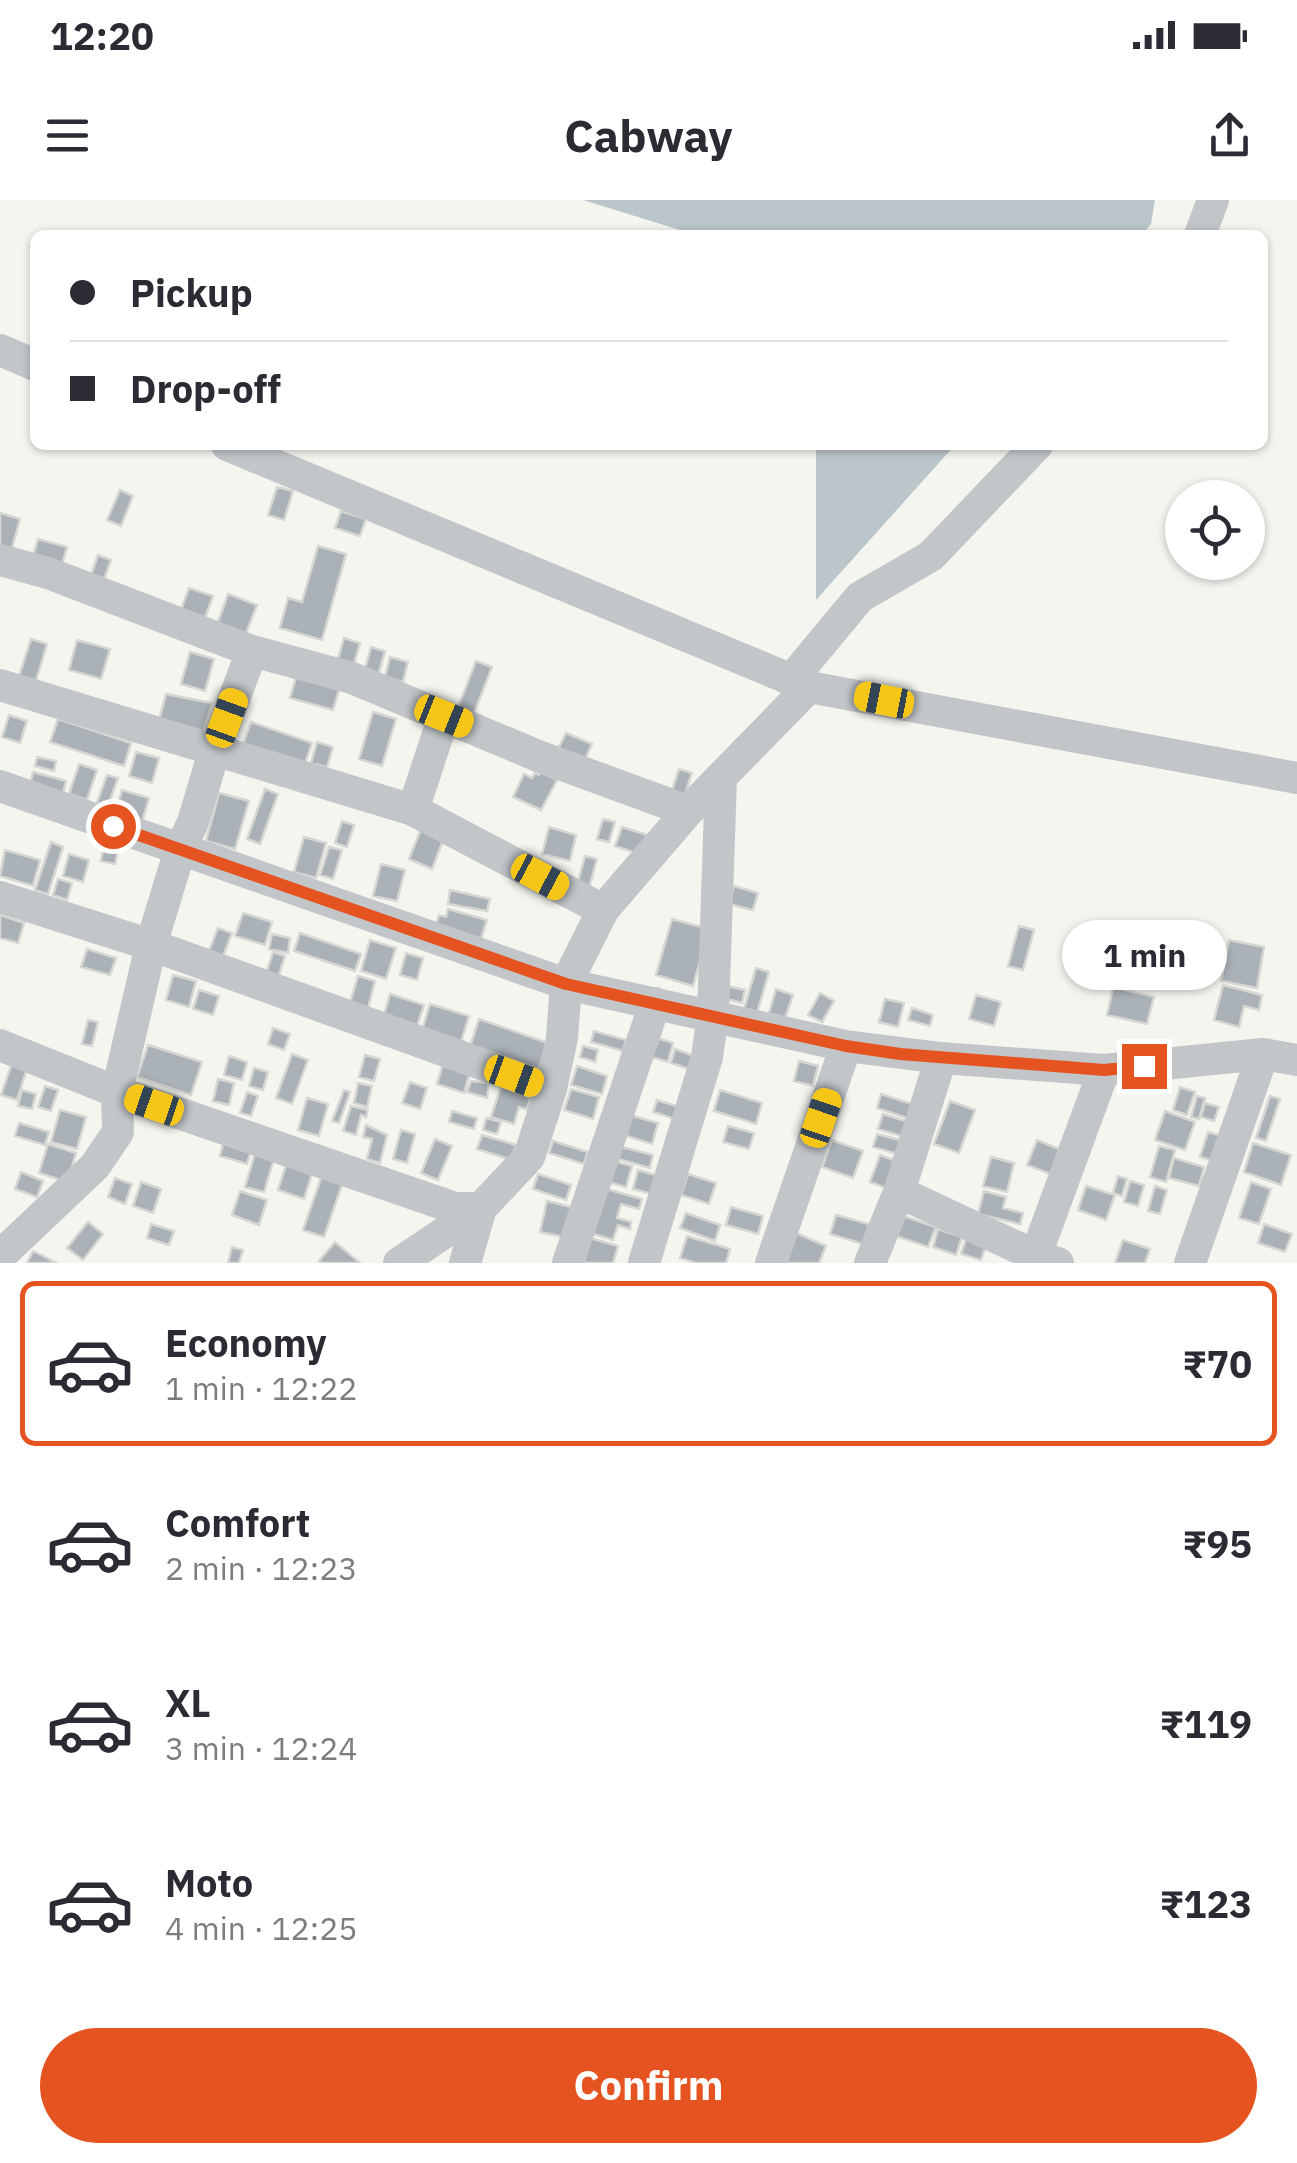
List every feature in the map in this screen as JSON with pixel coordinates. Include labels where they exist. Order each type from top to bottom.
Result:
[{"type":"street","points":[[1202,230],[1214,200]]},
{"type":"street","points":[[0,350],[30,363]]},
{"type":"street","points":[[239,450],[800,683],[1297,778]]},
{"type":"street","points":[[400,1263],[481,1208],[529,1156],[562,1038],[566,984],[603,910],[800,683],[860,597],[931,556],[1033,450]]},
{"type":"street","points":[[0,560],[48,573],[252,651],[352,678],[538,756],[688,811]]},
{"type":"street","points":[[0,1256],[94,1166],[118,1132],[117,1092],[152,945],[180,850],[252,651]]},
{"type":"street","points":[[0,685],[413,810],[603,910]]},
{"type":"street","points":[[413,810],[444,716]]},
{"type":"street","points":[[644,1263],[703,1074],[713,1015],[721,778]]},
{"type":"street","points":[[0,786],[566,984],[846,1046],[941,1058],[1104,1070],[1263,1054],[1297,1060]]},
{"type":"street","points":[[0,897],[152,945],[551,1088]]},
{"type":"street","points":[[568,1263],[655,1003]]},
{"type":"street","points":[[0,1045],[117,1092],[455,1208],[481,1208]]},
{"type":"street","points":[[770,1263],[846,1046]]},
{"type":"street","points":[[1190,1263],[1263,1054]]},
{"type":"street","points":[[870,1263],[899,1192],[941,1058]]},
{"type":"street","points":[[899,1192],[1042,1260],[1104,1070]]},
{"type":"street","points":[[465,1263],[481,1208]]},
{"type":"shaded area","points":[[583,200],[1155,200],[1146,230],[680,230]]},
{"type":"shaded area","points":[[816,450],[951,450],[816,600]]},
{"type":"building","points":[[277,487],[293,491],[284,520],[268,515]]},
{"type":"building","points":[[120,490],[133,496],[121,526],[107,520]]},
{"type":"building","points":[[341,511],[366,519],[360,536],[335,528]]},
{"type":"building","points":[[0,513],[20,519],[10,555],[0,552]]},
{"type":"building","points":[[38,539],[67,547],[60,571],[31,563]]},
{"type":"building","points":[[318,546],[346,554],[322,640],[280,628],[288,598],[302,602]]},
{"type":"building","points":[[98,555],[111,560],[103,582],[90,578]]},
{"type":"building","points":[[189,588],[213,596],[203,623],[179,615]]},
{"type":"building","points":[[228,594],[257,605],[243,641],[215,630]]},
{"type":"building","points":[[344,638],[360,643],[352,671],[336,666]]},
{"type":"building","points":[[31,639],[47,644],[35,684],[18,679]]},
{"type":"building","points":[[77,640],[110,649],[101,679],[69,670]]},
{"type":"building","points":[[371,647],[385,651],[378,676],[364,672]]},
{"type":"building","points":[[190,652],[214,659],[205,691],[181,684]]},
{"type":"building","points":[[390,657],[408,662],[403,682],[385,677]]},
{"type":"building","points":[[476,661],[492,667],[471,721],[455,715]]},
{"type":"building","points":[[297,674],[340,687],[333,710],[290,698]]},
{"type":"building","points":[[166,694],[212,703],[203,733],[159,720]]},
{"type":"building","points":[[373,712],[396,719],[382,766],[359,759]]},
{"type":"building","points":[[9,715],[27,721],[20,743],[2,737]]},
{"type":"building","points":[[58,719],[131,743],[124,766],[50,742]]},
{"type":"building","points":[[251,722],[312,743],[304,766],[243,744]]},
{"type":"building","points":[[566,733],[592,744],[584,761],[558,749]]},
{"type":"building","points":[[317,742],[333,747],[327,767],[311,763]]},
{"type":"building","points":[[136,752],[159,758],[152,783],[129,776]]},
{"type":"building","points":[[37,757],[56,761],[54,771],[35,766]]},
{"type":"building","points":[[79,764],[97,770],[87,800],[69,794]]},
{"type":"building","points":[[679,769],[692,773],[683,800],[670,796]]},
{"type":"building","points":[[33,772],[66,781],[62,798],[29,789]]},
{"type":"building","points":[[541,772],[557,780],[541,810],[513,797],[524,774],[532,778]]},
{"type":"building","points":[[107,775],[118,778],[107,809],[96,805]]},
{"type":"building","points":[[265,789],[278,794],[260,844],[247,839]]},
{"type":"building","points":[[122,790],[149,798],[142,822],[115,814]]},
{"type":"building","points":[[219,793],[249,801],[235,849],[206,841]]},
{"type":"building","points":[[603,819],[615,822],[609,842],[597,839]]},
{"type":"building","points":[[342,821],[354,825],[347,847],[335,843]]},
{"type":"building","points":[[549,827],[576,835],[570,861],[542,854]]},
{"type":"building","points":[[622,827],[651,836],[645,856],[615,846]]},
{"type":"building","points":[[421,829],[444,838],[432,869],[409,859]]},
{"type":"building","points":[[304,837],[326,843],[316,878],[294,872]]},
{"type":"building","points":[[51,842],[63,847],[48,894],[35,890]]},
{"type":"building","points":[[104,843],[119,846],[115,864],[101,861]]},
{"type":"building","points":[[329,847],[342,850],[333,879],[320,875]]},
{"type":"building","points":[[5,850],[40,860],[33,886],[0,876]]},
{"type":"building","points":[[69,854],[89,860],[83,882],[63,876]]},
{"type":"building","points":[[585,856],[597,859],[589,888],[577,885]]},
{"type":"building","points":[[381,864],[405,870],[397,901],[373,896]]},
{"type":"building","points":[[58,879],[72,883],[67,900],[53,895]]},
{"type":"building","points":[[734,886],[758,893],[753,910],[729,904]]},
{"type":"building","points":[[450,890],[490,899],[487,911],[448,904]]},
{"type":"building","points":[[448,909],[487,920],[480,942],[435,929],[439,915],[446,917]]},
{"type":"building","points":[[243,913],[272,922],[265,945],[235,936]]},
{"type":"building","points":[[0,915],[24,923],[18,943],[0,938]]},
{"type":"building","points":[[672,919],[709,929],[693,986],[656,975]]},
{"type":"building","points":[[1019,926],[1034,930],[1023,970],[1008,966]]},
{"type":"building","points":[[218,928],[232,933],[222,959],[208,953]]},
{"type":"building","points":[[300,933],[361,954],[355,971],[294,951]]},
{"type":"building","points":[[272,934],[290,938],[288,953],[269,949]]},
{"type":"building","points":[[370,940],[396,948],[386,979],[361,971]]},
{"type":"building","points":[[1229,940],[1264,947],[1257,988],[1221,981]]},
{"type":"building","points":[[87,949],[116,958],[110,975],[81,967]]},
{"type":"building","points":[[273,952],[285,956],[278,978],[266,974]]},
{"type":"building","points":[[406,953],[423,958],[417,980],[400,975]]},
{"type":"building","points":[[756,968],[769,972],[757,1013],[744,1009]]},
{"type":"building","points":[[173,975],[196,981],[189,1007],[166,1000]]},
{"type":"building","points":[[358,976],[375,981],[368,1008],[350,1003]]},
{"type":"building","points":[[722,985],[745,990],[742,1003],[719,997]]},
{"type":"building","points":[[1223,985],[1262,995],[1259,1010],[1244,1006],[1239,1027],[1214,1020]]},
{"type":"building","points":[[1113,987],[1154,997],[1147,1024],[1107,1015]]},
{"type":"building","points":[[776,989],[793,995],[785,1018],[769,1013]]},
{"type":"building","points":[[199,990],[219,996],[213,1015],[193,1009]]},
{"type":"building","points":[[820,993],[834,1001],[822,1022],[808,1015]]},
{"type":"building","points":[[390,994],[424,1005],[417,1026],[384,1015]]},
{"type":"building","points":[[976,995],[1001,1002],[994,1026],[969,1019]]},
{"type":"building","points":[[885,999],[904,1003],[898,1027],[879,1022]]},
{"type":"building","points":[[430,1004],[469,1016],[461,1042],[422,1030]]},
{"type":"building","points":[[912,1008],[933,1015],[930,1026],[908,1020]]},
{"type":"building","points":[[479,1019],[548,1043],[538,1071],[470,1047]]},
{"type":"building","points":[[88,1020],[98,1022],[92,1046],[82,1044]]},
{"type":"building","points":[[273,1028],[290,1034],[284,1050],[268,1044]]},
{"type":"building","points":[[594,1031],[626,1040],[623,1051],[591,1042]]},
{"type":"building","points":[[651,1036],[673,1043],[668,1062],[645,1055]]},
{"type":"building","points":[[148,1045],[202,1062],[191,1095],[137,1077]]},
{"type":"building","points":[[583,1046],[598,1050],[595,1062],[580,1057]]},
{"type":"building","points":[[675,1049],[694,1056],[689,1069],[671,1063]]},
{"type":"building","points":[[292,1054],[308,1060],[292,1104],[276,1098]]},
{"type":"building","points":[[365,1055],[380,1059],[374,1081],[359,1077]]},
{"type":"building","points":[[229,1056],[247,1062],[242,1080],[224,1075]]},
{"type":"building","points":[[799,1061],[818,1066],[813,1086],[794,1081]]},
{"type":"building","points":[[12,1063],[27,1068],[17,1100],[1,1095]]},
{"type":"building","points":[[443,1064],[472,1065],[464,1093],[437,1084]]},
{"type":"building","points":[[577,1066],[607,1076],[602,1094],[571,1085]]},
{"type":"building","points":[[254,1068],[268,1072],[263,1090],[249,1086]]},
{"type":"building","points":[[218,1079],[234,1083],[229,1105],[213,1101]]},
{"type":"building","points":[[503,1080],[535,1102],[530,1100],[527,1109],[532,1111],[519,1107],[514,1124],[491,1117]]},
{"type":"building","points":[[471,1081],[489,1083],[487,1098],[467,1092]]},
{"type":"building","points":[[410,1082],[427,1088],[420,1109],[402,1103]]},
{"type":"building","points":[[358,1083],[372,1086],[367,1107],[354,1103]]},
{"type":"building","points":[[45,1086],[58,1090],[51,1111],[38,1107]]},
{"type":"building","points":[[1180,1087],[1195,1092],[1187,1115],[1173,1110]]},
{"type":"building","points":[[571,1089],[599,1097],[593,1119],[564,1110]]},
{"type":"building","points":[[22,1090],[36,1094],[32,1109],[18,1106]]},
{"type":"building","points":[[344,1090],[350,1092],[339,1123],[332,1121]]},
{"type":"building","points":[[720,1090],[762,1103],[756,1124],[714,1111]]},
{"type":"building","points":[[247,1092],[258,1096],[251,1116],[240,1113]]},
{"type":"building","points":[[881,1094],[915,1105],[910,1119],[877,1108]]},
{"type":"building","points":[[1197,1096],[1205,1098],[1199,1119],[1191,1117]]},
{"type":"building","points":[[1270,1096],[1280,1099],[1266,1141],[1256,1138]]},
{"type":"building","points":[[307,1098],[328,1104],[319,1136],[298,1130]]},
{"type":"building","points":[[657,1100],[679,1107],[675,1119],[653,1112]]},
{"type":"building","points":[[950,1101],[975,1110],[959,1153],[934,1144]]},
{"type":"building","points":[[1205,1103],[1219,1107],[1214,1121],[1201,1117]]},
{"type":"building","points":[[351,1106],[368,1110],[366,1117],[361,1115],[356,1135],[343,1131]]},
{"type":"building","points":[[60,1110],[86,1117],[77,1149],[51,1142]]},
{"type":"building","points":[[452,1111],[477,1118],[474,1129],[449,1122]]},
{"type":"building","points":[[1165,1111],[1195,1122],[1185,1150],[1155,1140]]},
{"type":"building","points":[[626,1114],[658,1123],[652,1144],[620,1134]]},
{"type":"building","points":[[883,1114],[909,1122],[904,1137],[878,1129]]},
{"type":"building","points":[[486,1118],[501,1122],[497,1134],[483,1130]]},
{"type":"building","points":[[19,1123],[49,1132],[45,1145],[15,1136]]},
{"type":"building","points":[[366,1125],[387,1135],[380,1163],[367,1159],[372,1139],[363,1137]]},
{"type":"building","points":[[728,1126],[754,1133],[749,1149],[723,1142]]},
{"type":"building","points":[[401,1130],[415,1134],[407,1163],[393,1159]]},
{"type":"building","points":[[1208,1132],[1221,1136],[1214,1161],[1200,1157]]},
{"type":"building","points":[[877,1134],[900,1140],[897,1154],[873,1147]]},
{"type":"building","points":[[482,1135],[516,1145],[511,1160],[477,1149]]},
{"type":"building","points":[[435,1139],[452,1146],[438,1180],[421,1173]]},
{"type":"building","points":[[224,1140],[252,1147],[247,1164],[220,1156]]},
{"type":"building","points":[[832,1140],[863,1151],[853,1178],[822,1167]]},
{"type":"building","points":[[1037,1140],[1066,1152],[1056,1176],[1027,1165]]},
{"type":"building","points":[[553,1141],[588,1152],[584,1164],[549,1153]]},
{"type":"building","points":[[1253,1143],[1291,1155],[1281,1185],[1244,1172]]},
{"type":"building","points":[[48,1144],[76,1153],[67,1182],[39,1173]]},
{"type":"building","points":[[618,1146],[653,1155],[650,1168],[615,1158]]},
{"type":"building","points":[[1159,1146],[1175,1150],[1166,1182],[1150,1177]]},
{"type":"building","points":[[255,1153],[274,1159],[264,1192],[245,1187]]},
{"type":"building","points":[[880,1155],[896,1161],[886,1188],[870,1182]]},
{"type":"building","points":[[991,1157],[1014,1163],[1007,1192],[983,1186]]},
{"type":"building","points":[[1174,1158],[1204,1167],[1199,1186],[1169,1178]]},
{"type":"building","points":[[610,1160],[632,1166],[626,1187],[604,1181]]},
{"type":"building","points":[[286,1165],[312,1173],[304,1199],[278,1190]]},
{"type":"building","points":[[638,1170],[662,1177],[657,1195],[633,1189]]},
{"type":"building","points":[[21,1172],[43,1181],[37,1197],[15,1189]]},
{"type":"building","points":[[538,1174],[571,1185],[566,1200],[533,1189]]},
{"type":"building","points":[[688,1174],[716,1183],[709,1204],[681,1195]]},
{"type":"building","points":[[322,1175],[343,1182],[324,1237],[303,1230]]},
{"type":"building","points":[[1118,1176],[1127,1179],[1122,1196],[1113,1193]]},
{"type":"building","points":[[115,1178],[132,1184],[125,1204],[108,1197]]},
{"type":"building","points":[[1130,1181],[1144,1185],[1138,1206],[1124,1202]]},
{"type":"building","points":[[141,1182],[161,1189],[153,1213],[133,1206]]},
{"type":"building","points":[[1251,1182],[1271,1189],[1259,1224],[1239,1218]]},
{"type":"building","points":[[1086,1186],[1115,1195],[1106,1220],[1078,1210]]},
{"type":"building","points":[[1155,1186],[1167,1190],[1160,1214],[1148,1211]]},
{"type":"building","points":[[603,1188],[642,1199],[639,1209],[621,1204],[617,1218],[631,1222],[630,1229],[618,1225],[613,1240],[590,1233]]},
{"type":"building","points":[[240,1191],[267,1200],[259,1225],[232,1215]]},
{"type":"building","points":[[984,1191],[1006,1197],[1003,1208],[1023,1213],[1020,1224],[978,1214]]},
{"type":"building","points":[[547,1201],[571,1207],[563,1237],[540,1232]]},
{"type":"building","points":[[731,1207],[763,1216],[758,1234],[726,1225]]},
{"type":"building","points":[[686,1213],[720,1225],[715,1241],[680,1228]]},
{"type":"building","points":[[836,1215],[869,1224],[863,1244],[830,1234]]},
{"type":"building","points":[[900,1215],[936,1227],[928,1247],[893,1235]]},
{"type":"building","points":[[88,1222],[103,1234],[83,1260],[67,1248]]},
{"type":"building","points":[[151,1224],[174,1231],[169,1245],[147,1238]]},
{"type":"building","points":[[1264,1224],[1292,1234],[1285,1252],[1258,1243]]},
{"type":"building","points":[[938,1229],[962,1237],[956,1255],[933,1247]]},
{"type":"building","points":[[969,1230],[989,1237],[981,1260],[961,1254]]},
{"type":"building","points":[[794,1232],[826,1246],[819,1263],[782,1260]]},
{"type":"building","points":[[687,1236],[730,1249],[726,1263],[696,1263],[680,1258]]},
{"type":"building","points":[[587,1237],[618,1246],[613,1263],[584,1263]]},
{"type":"building","points":[[1123,1240],[1150,1249],[1145,1263],[1115,1263]]},
{"type":"building","points":[[335,1242],[360,1263],[319,1261]]},
{"type":"building","points":[[232,1247],[243,1250],[239,1263],[228,1263]]},
{"type":"building","points":[[33,1251],[57,1263],[27,1263]]},
{"type":"route","points":[[113,826],[566,984],[846,1046],[900,1054],[1104,1070],[1144,1066]]}]
